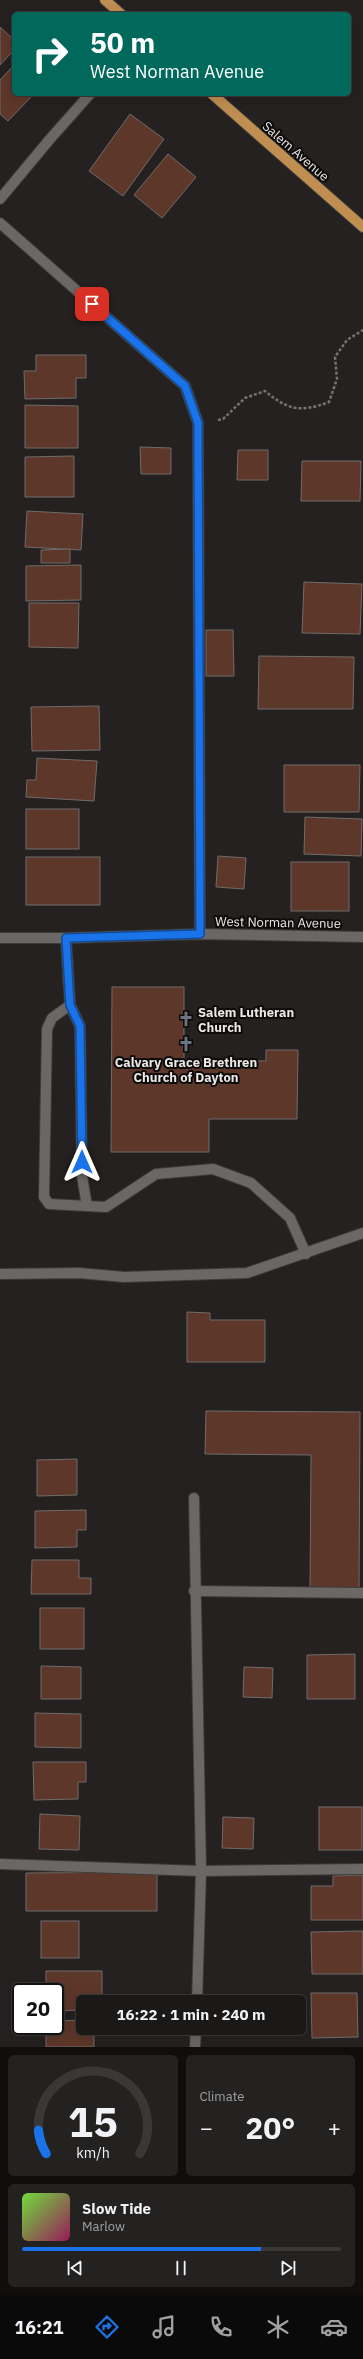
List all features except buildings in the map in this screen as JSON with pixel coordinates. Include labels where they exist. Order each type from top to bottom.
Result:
[{"type":"main road","points":[[105,0],[119,12]]},
{"type":"main road","name":"Salem Avenue","points":[[214,96],[363,227]]},
{"type":"street","points":[[0,200],[50,139],[88,96]]},
{"type":"street","points":[[0,223],[185,386],[198,423],[200,934]]},
{"type":"street","name":"West Norman Avenue","points":[[0,938],[66,938],[200,934],[363,937]]},
{"type":"street","points":[[66,938],[70,1005],[80,1026],[82,1176],[86,1206]]},
{"type":"street","points":[[70,1005],[52,1018],[47,1029],[44,1197],[50,1204],[106,1207],[156,1174],[213,1169],[251,1183],[290,1218],[306,1254]]},
{"type":"street","points":[[0,1274],[71,1273],[124,1277],[248,1273],[363,1233]]},
{"type":"street","points":[[194,1498],[194,1591],[201,1871],[197,1995]]},
{"type":"street","points":[[194,1591],[363,1593]]},
{"type":"street","points":[[0,1864],[201,1871],[363,1869]]},
{"type":"street","points":[[195,2047],[196,2035]]},
{"type":"path","points":[[198,423],[223,419],[245,398],[265,391],[282,405],[309,409],[329,402],[337,379],[335,357],[347,340],[363,330]]},
{"type":"place","name":"Salem Lutheran Church","points":[[186,1019]]},
{"type":"place","name":"Calvary Grace Brethren Church of Dayton","points":[[186,1044]]},
{"type":"route","points":[[82,1162],[80,1026],[70,1005],[66,938],[200,934],[198,423],[185,386],[92,304]]}]
